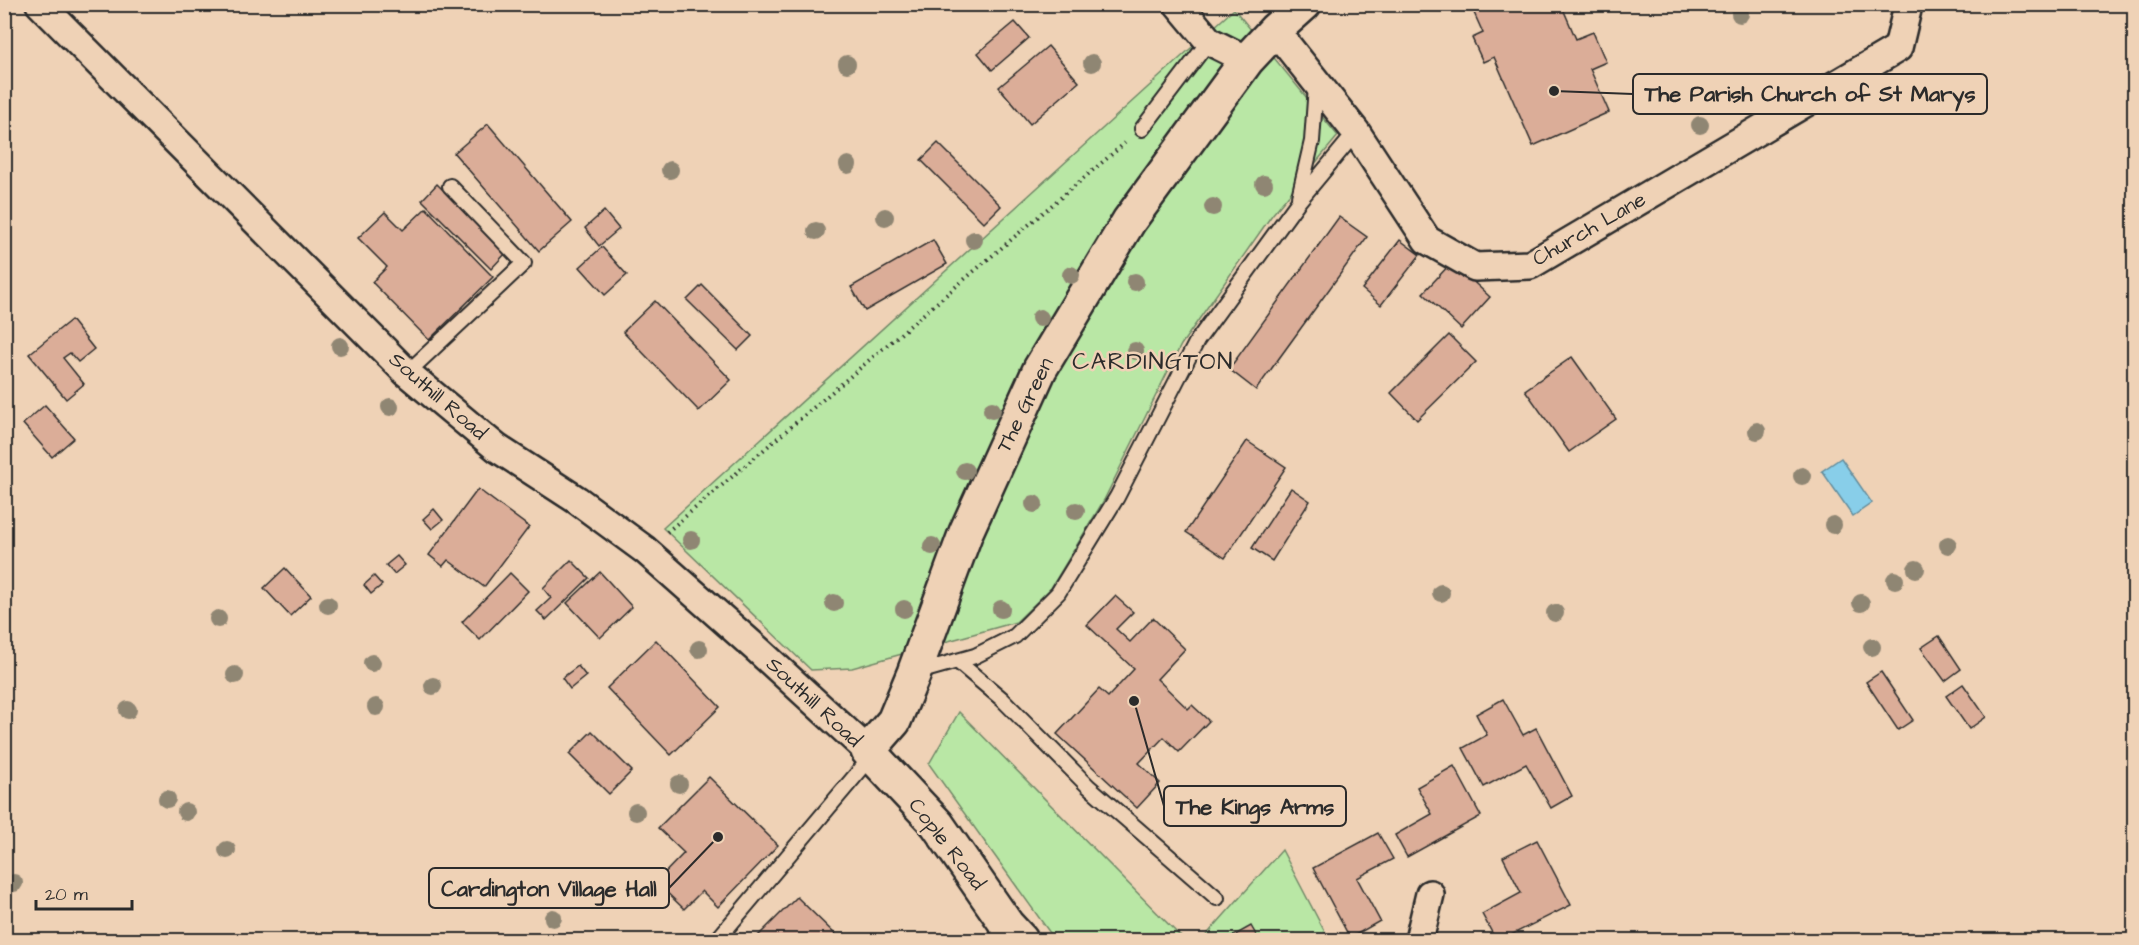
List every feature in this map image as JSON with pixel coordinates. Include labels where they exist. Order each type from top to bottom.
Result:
[{"type":"street","name":"Southill Road","points":[[39,4],[408,373],[497,448],[577,500],[645,550],[758,650],[870,754]]},
{"type":"street","points":[[1178,4],[1209,41],[1247,60]]},
{"type":"street","name":"The Green","points":[[870,754],[894,721],[966,532],[1040,369],[1129,221],[1247,60],[1304,4]]},
{"type":"street","name":"Church Lane","points":[[1275,30],[1356,132],[1427,240],[1476,267],[1530,265],[1898,48],[1907,10],[1905,4]]},
{"type":"street","name":"Cople Road","points":[[870,754],[937,824],[1021,940]]},
{"type":"street","points":[[1419,940],[1430,894]]},
{"type":"lane","points":[[1142,129],[1209,41]]},
{"type":"lane","points":[[1298,202],[1312,141],[1317,82]]},
{"type":"lane","points":[[914,673],[975,656],[1015,636],[1058,593],[1117,497],[1197,341],[1298,202],[1356,132]]},
{"type":"lane","points":[[408,373],[524,263],[450,186]]},
{"type":"lane","points":[[957,661],[1002,699],[1088,786],[1217,898]]},
{"type":"lane","points":[[717,940],[870,754]]},
{"type":"path","points":[[645,550],[1142,129]]},
{"type":"green space","points":[[1234,9],[1338,136],[1272,215],[1181,345],[1104,500],[1051,588],[1016,622],[852,668],[811,670],[663,528]]},
{"type":"green space","points":[[959,712],[1184,940],[1055,940],[929,764]]},
{"type":"green space","points":[[1282,850],[1329,940],[1202,940]]},
{"type":"water","points":[[1841,458],[1872,503],[1853,516],[1822,471]]},
{"type":"building","points":[[1474,4],[1561,4],[1576,39],[1593,32],[1606,62],[1590,69],[1609,112],[1533,146],[1494,57],[1483,62],[1472,38],[1483,33],[1471,6]]},
{"type":"building","points":[[1015,22],[1029,38],[992,70],[978,53]]},
{"type":"building","points":[[1048,46],[1079,82],[1030,124],[999,87]]},
{"type":"building","points":[[488,124],[572,222],[539,251],[454,153]]},
{"type":"building","points":[[938,143],[1001,206],[984,223],[921,160]]},
{"type":"building","points":[[437,184],[506,253],[491,269],[422,200]]},
{"type":"building","points":[[426,208],[493,277],[429,340],[372,282],[387,267],[358,238],[385,212],[403,230]]},
{"type":"building","points":[[604,211],[619,229],[599,246],[585,228]]},
{"type":"building","points":[[1339,217],[1367,237],[1256,390],[1229,369]]},
{"type":"building","points":[[933,240],[947,264],[865,311],[851,287]]},
{"type":"building","points":[[1400,240],[1420,255],[1381,305],[1362,289]]},
{"type":"building","points":[[602,247],[627,275],[605,295],[580,267]]},
{"type":"building","points":[[1452,262],[1490,297],[1461,329],[1423,293]]},
{"type":"building","points":[[702,285],[752,336],[738,350],[687,300]]},
{"type":"building","points":[[655,301],[731,380],[699,411],[623,332]]},
{"type":"building","points":[[71,320],[94,349],[78,362],[70,353],[63,358],[84,384],[66,399],[29,354]]},
{"type":"building","points":[[1449,335],[1476,362],[1417,420],[1391,393]]},
{"type":"building","points":[[1572,357],[1616,419],[1569,452],[1525,390]]},
{"type":"building","points":[[45,405],[74,438],[52,457],[23,424]]},
{"type":"building","points":[[1247,441],[1286,467],[1225,558],[1186,532]]},
{"type":"building","points":[[1291,488],[1310,501],[1272,561],[1252,548]]},
{"type":"building","points":[[478,489],[529,527],[484,587],[448,560],[443,566],[429,555]]},
{"type":"building","points":[[434,509],[443,520],[432,529],[423,519]]},
{"type":"building","points":[[397,556],[405,565],[394,574],[386,565]]},
{"type":"building","points":[[571,560],[589,578],[546,620],[537,611],[551,598],[543,588]]},
{"type":"building","points":[[285,568],[311,596],[290,616],[264,588]]},
{"type":"building","points":[[600,572],[632,607],[600,638],[567,603]]},
{"type":"building","points":[[510,573],[528,591],[480,640],[462,622]]},
{"type":"building","points":[[374,576],[382,585],[371,594],[364,585]]},
{"type":"building","points":[[1115,596],[1133,612],[1116,629],[1130,642],[1153,618],[1185,649],[1157,679],[1188,709],[1192,705],[1209,721],[1179,752],[1164,737],[1139,763],[1160,783],[1137,808],[1057,734],[1099,689],[1108,697],[1134,669],[1087,625]]},
{"type":"building","points":[[1939,636],[1961,669],[1945,681],[1921,648]]},
{"type":"building","points":[[656,640],[720,707],[671,755],[607,688]]},
{"type":"building","points":[[578,666],[586,676],[570,689],[562,678]]},
{"type":"building","points":[[1881,672],[1913,720],[1898,730],[1866,682]]},
{"type":"building","points":[[1963,684],[1986,717],[1969,729],[1946,696]]},
{"type":"building","points":[[1503,699],[1523,735],[1536,728],[1572,796],[1551,808],[1526,764],[1484,787],[1463,748],[1487,735],[1476,714]]},
{"type":"building","points":[[592,731],[632,771],[609,794],[569,754]]},
{"type":"building","points":[[1454,766],[1481,816],[1407,857],[1395,835],[1432,814],[1417,787]]},
{"type":"building","points":[[709,777],[778,845],[718,907],[702,891],[684,909],[656,882],[684,853],[658,828]]},
{"type":"building","points":[[1378,833],[1393,859],[1357,878],[1380,921],[1350,938],[1313,868]]},
{"type":"building","points":[[1537,840],[1571,905],[1501,940],[1496,940],[1482,914],[1521,893],[1503,857]]},
{"type":"building","points":[[797,897],[841,940],[754,940]]},
{"type":"building","points":[[1251,926],[1259,940],[1226,940]]},
{"type":"place","name":"The Parish Church of St Marys","points":[[1554,91]]},
{"type":"place","name":"The Kings Arms","points":[[1134,701]]},
{"type":"place","name":"Cardington Village Hall","points":[[718,837]]},
{"type":"district","name":"CARDINGTON","points":[[1153,362]]}]
